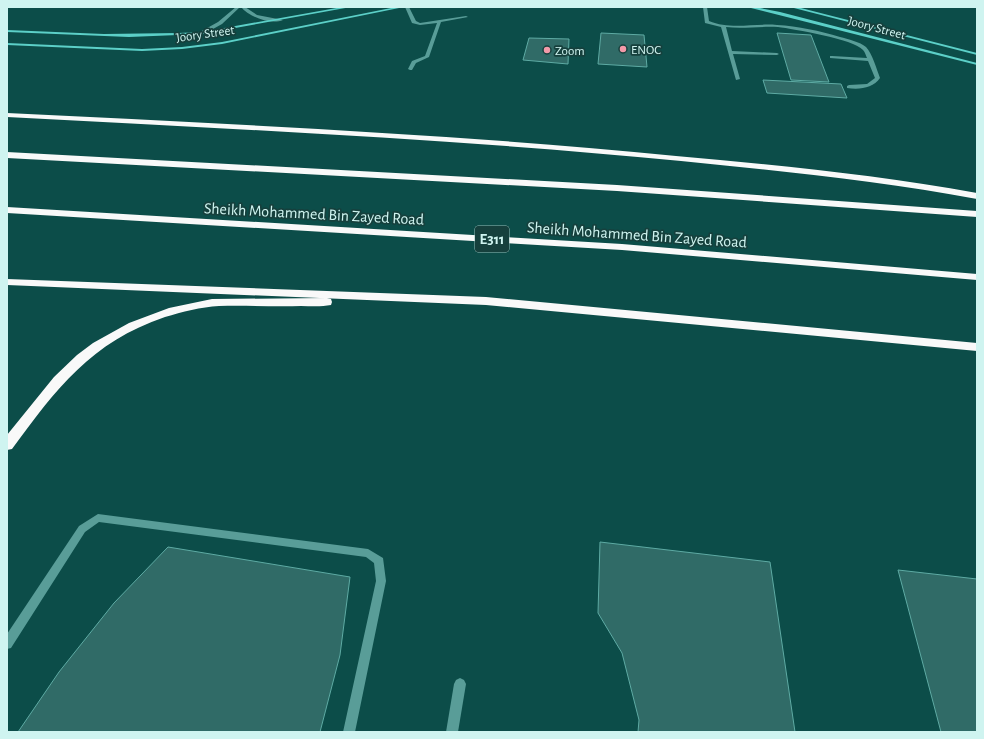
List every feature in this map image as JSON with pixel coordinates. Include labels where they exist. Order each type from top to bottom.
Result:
[{"type":"highway","points":[[7,115],[435,138],[622,152],[868,178],[977,196]]},
{"type":"highway","points":[[7,155],[617,188],[977,214]]},
{"type":"highway","name":"Sheikh Mohammed Bin Zayed Road","points":[[7,210],[622,247],[977,277]]},
{"type":"highway","points":[[7,282],[486,301],[977,347]]},
{"type":"highway","points":[[7,445],[49,390],[77,362],[111,338],[161,315],[212,303],[486,301]]},
{"type":"street","points":[[202,33],[220,23],[238,7]]},
{"type":"street","points":[[244,7],[246,11],[252,15],[281,20]]},
{"type":"street","name":"Joory Street","points":[[7,31],[145,36],[202,33],[349,7]]},
{"type":"street","name":"Joory Street","points":[[7,44],[142,50],[182,48],[222,43],[402,7]]},
{"type":"street","points":[[407,7],[414,22],[417,23],[424,24],[466,18]]},
{"type":"street","points":[[705,7],[708,22],[716,25],[771,26],[803,30],[858,45],[865,49],[877,74],[876,81],[869,85],[849,87]]},
{"type":"street","name":"Joory Street","points":[[749,7],[778,13],[977,64]]},
{"type":"street","name":"Joory Street","points":[[792,7],[977,54]]},
{"type":"street","points":[[410,69],[414,62],[427,57],[439,22]]},
{"type":"street","points":[[723,26],[738,79]]},
{"type":"street","points":[[730,52],[777,54]]},
{"type":"street","points":[[832,57],[870,60]]},
{"type":"street","points":[[7,644],[82,529],[98,518],[368,553],[379,561],[381,581],[349,732]]},
{"type":"street","points":[[452,732],[460,684]]},
{"type":"building","name":"ENOC","points":[[601,33],[644,35],[647,67],[598,64]]},
{"type":"building","points":[[777,33],[811,35],[829,82],[791,80]]},
{"type":"building","name":"Zoom","points":[[529,38],[569,39],[568,64],[523,60]]},
{"type":"building","points":[[763,80],[841,84],[847,98],[767,93]]},
{"type":"building","points":[[600,542],[770,562],[795,732],[638,732],[639,720],[622,653],[598,613]]},
{"type":"building","points":[[168,547],[350,577],[340,655],[320,732],[18,732],[59,672],[114,603]]},
{"type":"building","points":[[898,570],[977,579],[977,732],[941,732]]},
{"type":"place","name":"ENOC","points":[[623,49]]},
{"type":"place","name":"Zoom","points":[[547,50]]}]
